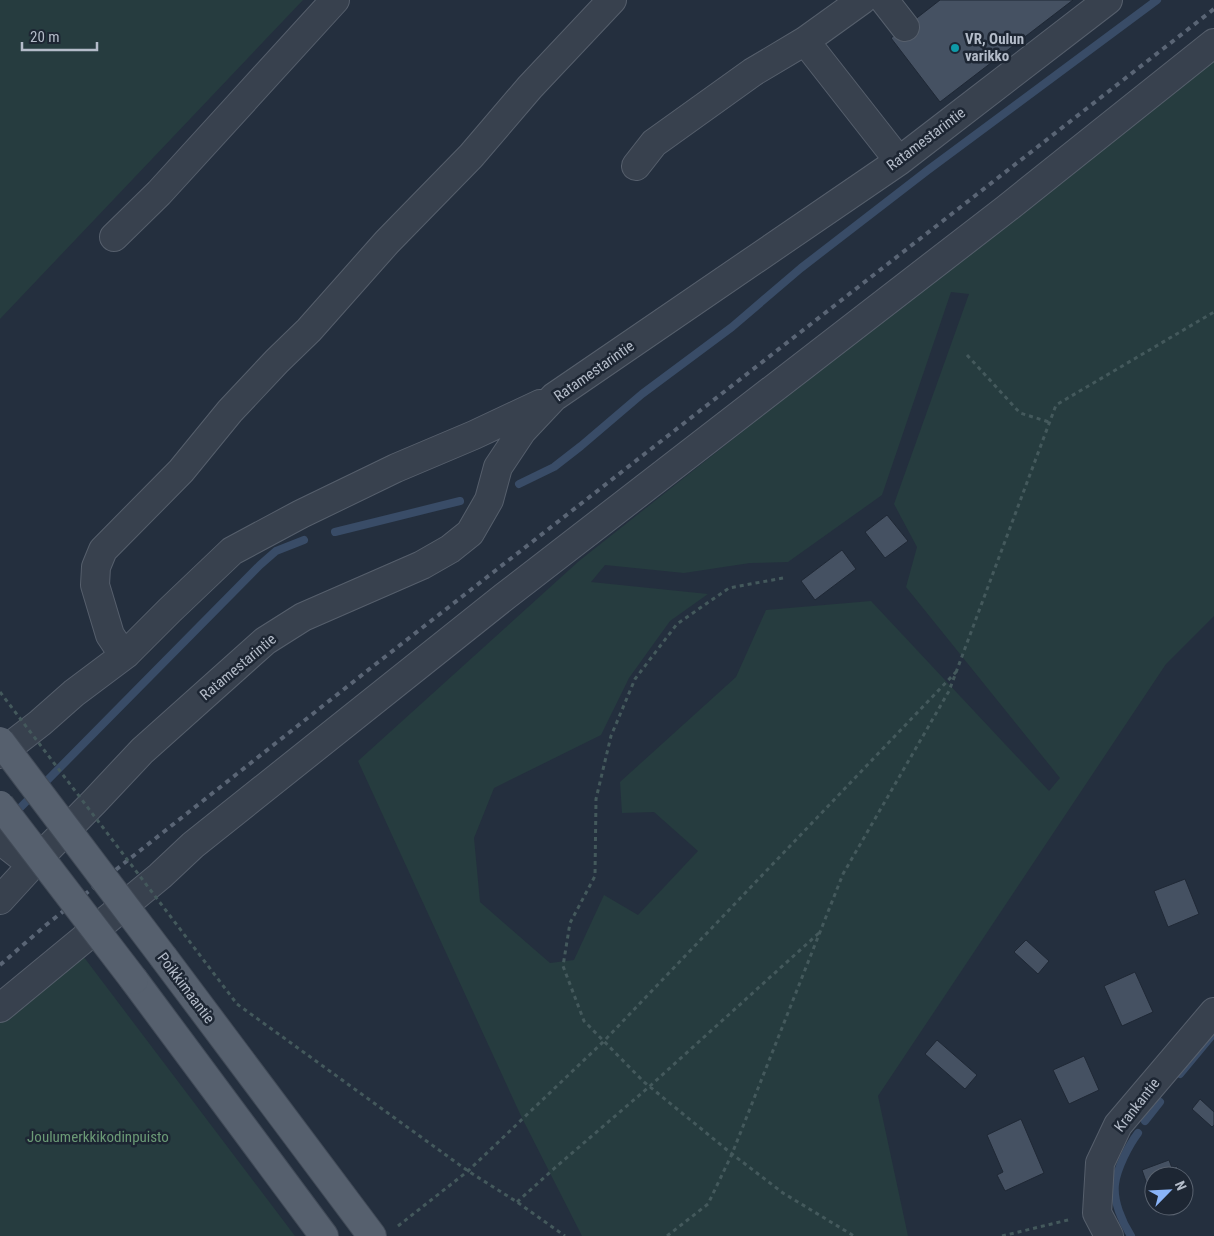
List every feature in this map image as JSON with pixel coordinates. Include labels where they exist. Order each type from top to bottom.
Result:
[{"type":"main road","name":"Poikkimaantie","points":[[0,741],[372,1236]]},
{"type":"main road","points":[[0,805],[134,980],[324,1236]]},
{"type":"street","points":[[114,237],[159,193],[335,0]]},
{"type":"street","points":[[126,654],[118,647],[110,635],[95,585],[96,567],[103,550],[181,471],[230,411],[277,361],[310,330],[387,242],[471,156],[530,87],[612,0]]},
{"type":"street","points":[[636,166],[654,143],[753,72],[805,41],[862,0]]},
{"type":"street","points":[[884,0],[905,27]]},
{"type":"street","name":"Ratamestarintie","points":[[0,900],[142,752],[265,641],[303,617],[422,565],[450,549],[470,533],[489,500],[498,467],[522,431],[554,397],[899,160],[959,101],[1108,0]]},
{"type":"street","points":[[805,41],[899,160]]},
{"type":"street","points":[[0,1008],[160,876],[193,845],[504,597],[998,216],[1214,42]]},
{"type":"street","points":[[0,754],[40,723],[74,693],[126,654],[232,551],[301,514],[388,473],[474,436],[554,397]]},
{"type":"street","points":[[0,840],[32,865]]},
{"type":"street","name":"Krankantie","points":[[1103,1225],[1100,1163],[1118,1125],[1214,1012]]},
{"type":"path","points":[[667,1236],[708,1204],[732,1154],[843,874],[950,691],[1056,404],[1214,312]]},
{"type":"path","points":[[967,355],[1020,412],[1049,422]]},
{"type":"path","points":[[782,578],[729,588],[677,624],[635,679],[611,736],[596,799],[595,876],[570,922],[563,966],[584,1021],[650,1086],[732,1154],[783,1193],[854,1236]]},
{"type":"path","points":[[398,1226],[468,1171],[604,1041],[957,671]]},
{"type":"path","points":[[0,692],[237,1004],[468,1171],[517,1202],[565,1236]]},
{"type":"path","points":[[517,1202],[650,1086],[820,932]]},
{"type":"path","points":[[1002,1236],[1103,1225]]},
{"type":"green space","points":[[0,0],[303,0],[0,319]]},
{"type":"green space","points":[[1214,58],[1214,616],[1166,664],[878,1096],[908,1236],[582,1236],[521,1116],[358,761],[579,561]],"holes":[[[951,292],[969,294],[894,504],[917,547],[906,587],[1060,778],[1049,791],[871,601],[766,610],[736,677],[620,782],[622,813],[654,812],[698,851],[638,915],[604,895],[574,960],[550,963],[480,902],[474,838],[494,788],[601,735],[629,678],[670,621],[708,594],[591,582],[605,565],[684,573],[750,563],[788,562],[882,495]]]},
{"type":"green space","name":"Joulumerkkikodinpuisto","points":[[77,948],[295,1236],[0,1236],[0,1015]]},
{"type":"building","name":"VR, Oulun varikko","points":[[940,0],[1073,0],[940,102],[891,38]]},
{"type":"building","points":[[887,515],[908,541],[885,558],[865,532]]},
{"type":"building","points":[[842,550],[856,569],[815,600],[801,581]]},
{"type":"building","points":[[1185,879],[1199,914],[1168,927],[1154,891]]},
{"type":"building","points":[[1026,940],[1049,961],[1038,974],[1014,952]]},
{"type":"building","points":[[1135,972],[1153,1012],[1122,1026],[1104,986]]},
{"type":"building","points":[[937,1040],[977,1075],[965,1089],[925,1054]]},
{"type":"building","points":[[1084,1056],[1099,1090],[1069,1104],[1053,1070]]},
{"type":"building","points":[[1200,1099],[1214,1112],[1214,1125],[1212,1127],[1192,1109]]},
{"type":"building","points":[[1021,1119],[1044,1173],[1005,1191],[997,1175],[1003,1172],[987,1135]]},
{"type":"building","points":[[1169,1160],[1171,1166],[1153,1166]]},
{"type":"waterway","points":[[519,484],[554,467],[642,394],[732,327],[801,268],[928,170],[1157,0]]},
{"type":"waterway","points":[[335,532],[460,501]]},
{"type":"waterway","points":[[13,815],[260,565],[276,551],[304,540]]},
{"type":"waterway","points":[[1180,1074],[1214,1033]]},
{"type":"waterway","points":[[1145,1121],[1160,1102]]},
{"type":"waterway","points":[[1131,1236],[1119,1211],[1115,1197],[1115,1184],[1124,1157],[1138,1133]]},
{"type":"railway","points":[[0,965],[46,925],[372,667],[1214,9]]},
{"type":"place","name":"VR, Oulun varikko","points":[[955,48]]}]
